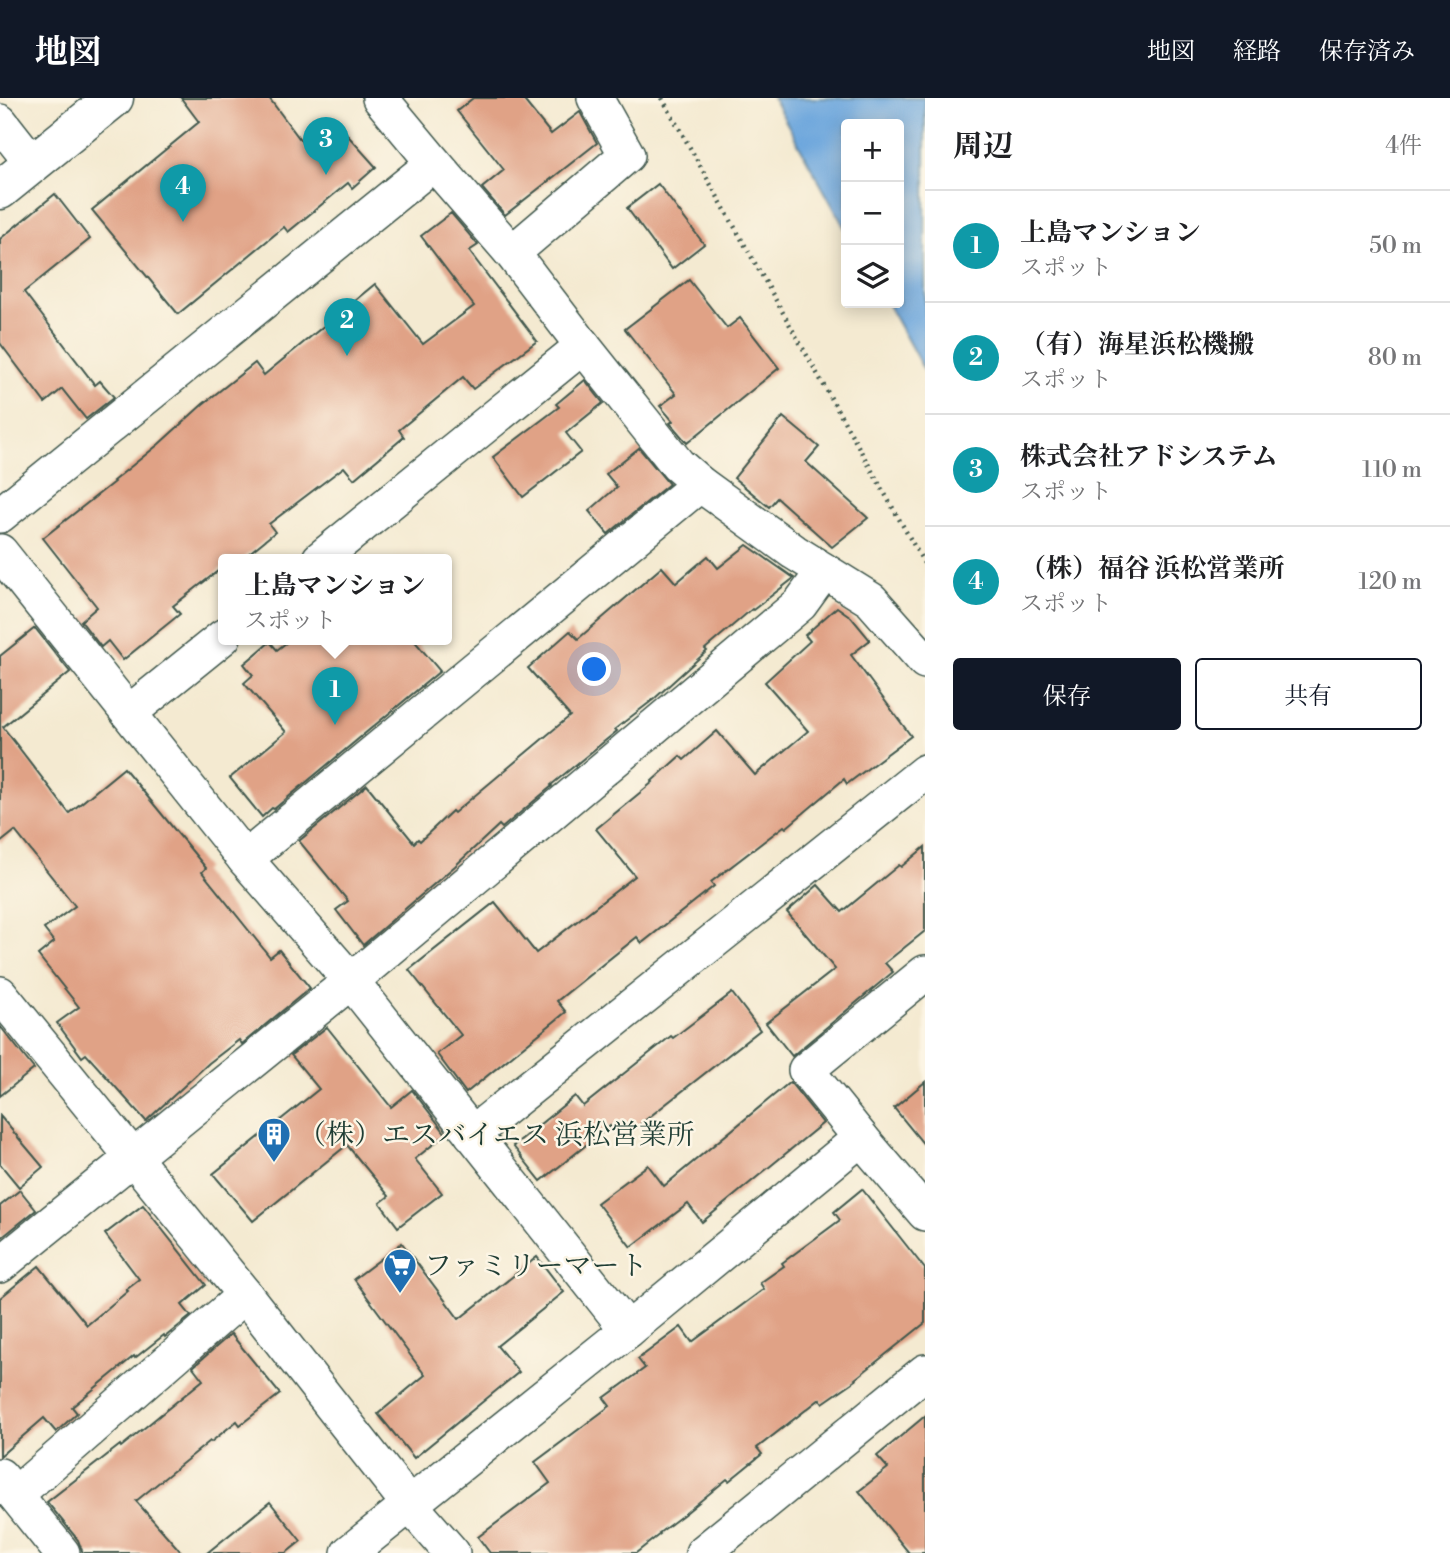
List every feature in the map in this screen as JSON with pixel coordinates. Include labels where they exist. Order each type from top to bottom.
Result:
[{"type":"street","points":[[0,190],[114,98]]},
{"type":"street","points":[[380,98],[512,253],[678,465],[699,484],[824,571],[872,600],[925,661]]},
{"type":"street","points":[[512,253],[626,155],[595,98]]},
{"type":"street","points":[[0,122],[33,164]]},
{"type":"street","points":[[0,515],[434,163]]},
{"type":"street","points":[[326,554],[583,346]]},
{"type":"street","points":[[245,859],[699,484]]},
{"type":"street","points":[[0,552],[245,859],[351,981],[628,1330]]},
{"type":"street","points":[[0,1265],[351,981],[800,604],[824,571]]},
{"type":"street","points":[[130,712],[218,641]]},
{"type":"street","points":[[472,1134],[925,772]]},
{"type":"street","points":[[925,973],[806,1070],[925,1213]]},
{"type":"street","points":[[0,994],[245,1295],[409,1504],[452,1553]]},
{"type":"street","points":[[349,1553],[628,1330],[862,1138]]},
{"type":"street","points":[[62,1553],[8,1485],[245,1295]]},
{"type":"street","points":[[702,1553],[925,1372]]},
{"type":"path","points":[[662,98],[925,565]]},
{"type":"water","points":[[773,98],[924,98],[925,372],[890,308],[904,308],[904,119],[841,119],[841,221]]},
{"type":"building","points":[[181,98],[269,98],[311,154],[342,129],[376,167],[352,188],[348,183],[288,232],[284,227],[178,314],[92,210],[199,122]]},
{"type":"building","points":[[473,98],[522,98],[551,134],[580,112],[597,143],[505,215],[482,188],[504,170],[457,111]]},
{"type":"building","points":[[658,184],[704,244],[672,269],[627,208]]},
{"type":"building","points":[[55,194],[90,239],[24,292],[95,385],[100,381],[114,397],[86,419],[62,389],[45,403],[0,343],[0,239]]},
{"type":"building","points":[[451,213],[478,245],[469,251],[537,341],[473,389],[463,377],[399,430],[404,437],[354,479],[344,467],[269,524],[275,532],[248,554],[218,554],[218,571],[173,606],[180,614],[123,660],[108,641],[101,647],[81,621],[97,607],[43,538],[255,363],[264,375],[375,284],[423,344],[474,306],[421,236]]},
{"type":"building","points":[[689,280],[727,328],[740,318],[779,368],[687,443],[660,406],[676,394],[625,329]]},
{"type":"building","points":[[585,380],[603,403],[566,433],[581,452],[523,497],[493,457],[559,407],[556,404]]},
{"type":"building","points":[[783,417],[819,447],[806,462],[868,518],[832,547],[777,498],[769,507],[734,478]]},
{"type":"building","points":[[639,448],[669,484],[608,534],[589,511],[617,487],[606,474]]},
{"type":"building","points":[[747,545],[794,578],[705,649],[707,651],[654,699],[615,729],[617,731],[502,828],[499,825],[363,945],[336,910],[348,901],[299,841],[367,785],[414,843],[418,839],[420,841],[452,811],[454,813],[570,716],[528,668],[570,631],[578,639],[662,567],[676,583],[708,556],[718,568]]},
{"type":"building","points":[[837,607],[851,617],[870,640],[851,655],[911,736],[847,784],[844,779],[786,828],[784,826],[711,882],[714,886],[642,943],[637,937],[557,1001],[566,1012],[466,1093],[437,1054],[461,1035],[409,970],[495,902],[536,953],[635,876],[596,829],[680,756],[684,760],[717,731],[755,775],[808,731],[765,682],[810,641],[805,635]]},
{"type":"building","points":[[35,628],[70,672],[3,727],[69,813],[124,768],[206,868],[202,872],[270,957],[279,950],[310,988],[242,1044],[239,1040],[209,1063],[146,1121],[86,1054],[82,1057],[57,1023],[79,1007],[38,955],[54,942],[44,929],[75,906],[15,831],[0,843],[0,656]]},
{"type":"building","points":[[266,645],[273,645],[277,650],[283,645],[418,645],[440,671],[262,817],[230,778],[286,732],[244,683],[253,675],[244,664]]},
{"type":"building","points":[[925,847],[925,931],[885,963],[893,972],[792,1056],[766,1023],[835,969],[787,912],[818,885],[842,912]]},
{"type":"building","points":[[732,993],[760,1030],[620,1140],[610,1126],[541,1181],[513,1146],[575,1096],[583,1106],[671,1036],[673,1038]]},
{"type":"building","points":[[0,1026],[34,1069],[0,1096]]},
{"type":"building","points":[[327,1027],[391,1107],[412,1090],[446,1134],[415,1159],[442,1193],[398,1227],[380,1203],[389,1196],[347,1145],[253,1221],[213,1174],[319,1089],[291,1055]]},
{"type":"building","points":[[790,1082],[823,1123],[702,1222],[688,1204],[631,1247],[597,1203],[648,1165],[664,1186]]},
{"type":"building","points":[[925,1082],[925,1146],[894,1108]]},
{"type":"building","points":[[0,1116],[43,1167],[19,1187],[0,1164]]},
{"type":"building","points":[[862,1189],[925,1269],[925,1323],[856,1380],[823,1403],[820,1399],[757,1448],[762,1454],[636,1553],[490,1553],[478,1537],[550,1483],[535,1462],[610,1406],[604,1398],[645,1368],[638,1359],[681,1327],[692,1342],[764,1289],[760,1283],[784,1266],[782,1263],[840,1220],[834,1212]]},
{"type":"building","points":[[20,1190],[36,1210],[0,1239],[0,1206]]},
{"type":"building","points":[[143,1205],[206,1285],[182,1305],[191,1316],[165,1337],[164,1335],[135,1358],[134,1356],[72,1407],[77,1413],[56,1432],[44,1418],[0,1456],[0,1298],[39,1266],[87,1325],[139,1279],[105,1234]]},
{"type":"building","points":[[402,1243],[459,1319],[537,1257],[564,1292],[497,1346],[519,1372],[414,1458],[378,1414],[425,1375],[354,1279]]},
{"type":"building","points":[[231,1334],[280,1394],[240,1425],[237,1421],[210,1441],[136,1501],[182,1553],[83,1553],[78,1540],[47,1502],[120,1445],[121,1447],[203,1380],[193,1367]]},
{"type":"building","points":[[925,1416],[925,1553],[909,1553],[859,1491],[888,1468],[877,1456]]},
{"type":"building","points":[[270,1502],[301,1541],[286,1553],[207,1553]]},
{"type":"place","name":"株式会社アドシステム","points":[[326,175]]},
{"type":"place","name":"（株）福谷 浜松営業所","points":[[183,222]]},
{"type":"place","name":"（有）海星浜松機搬","points":[[347,356]]},
{"type":"place","name":"上島マンション","points":[[335,725]]},
{"type":"place","name":"（株）エスバイエス 浜松営業所","points":[[274,1164]]},
{"type":"place","name":"ファミリーマート","points":[[400,1295]]}]
